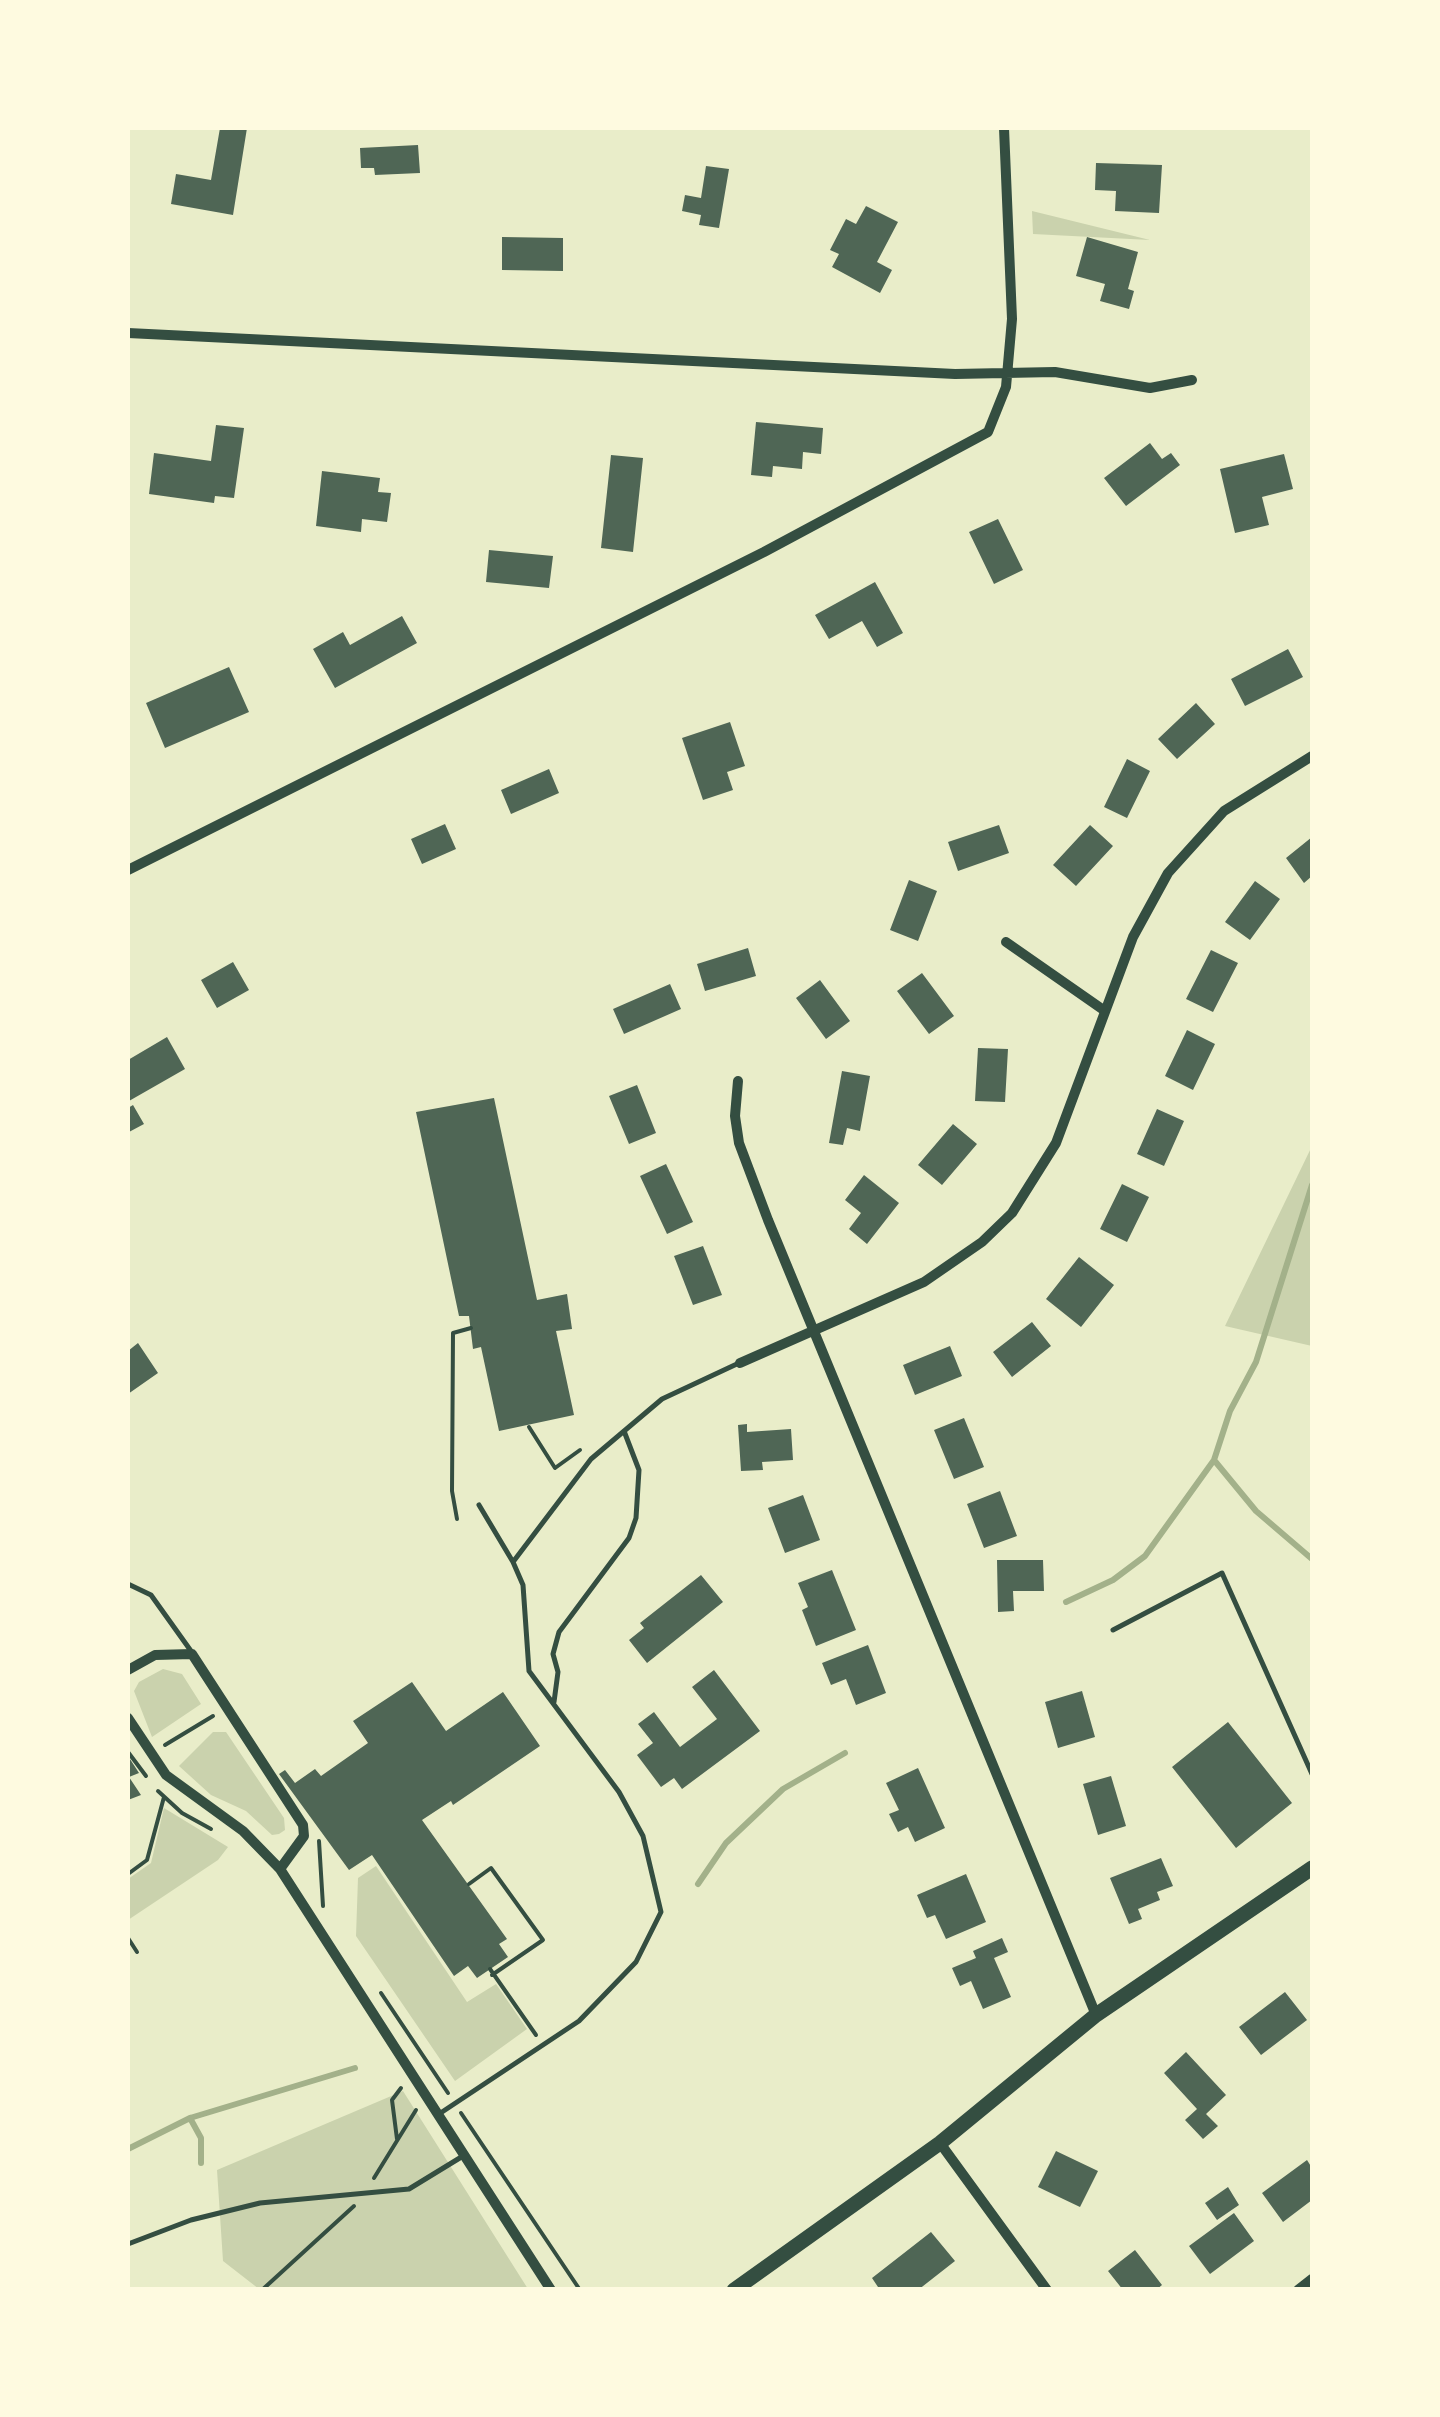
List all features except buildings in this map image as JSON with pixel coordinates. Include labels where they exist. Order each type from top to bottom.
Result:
[{"type":"main road","points":[[734,2290],[940,2143],[1096,2015],[1312,1868]]},
{"type":"street","points":[[128,870],[972,444],[997,418],[1008,374],[1012,319],[1004,128]]},
{"type":"street","points":[[128,333],[1008,374],[1055,372],[1150,388],[1192,380]]},
{"type":"street","points":[[740,1363],[924,1282],[953,1264],[1012,1213],[1056,1144],[1146,909],[1194,840],[1257,787],[1312,756]]},
{"type":"street","points":[[1006,942],[1105,1012]]},
{"type":"street","points":[[738,1082],[738,1143],[1096,2015]]},
{"type":"street","points":[[128,1670],[155,1655],[192,1654],[303,1825],[304,1836],[280,1870]]},
{"type":"street","points":[[128,1718],[166,1775],[244,1832],[280,1870],[551,2290]]},
{"type":"street","points":[[940,2143],[1046,2290]]},
{"type":"street","points":[[1298,2290],[1312,2279]]},
{"type":"lane","points":[[514,1562],[591,1459],[662,1399],[740,1363]]},
{"type":"lane","points":[[554,1702],[558,1672],[552,1654],[559,1632],[628,1538],[636,1518],[639,1470],[624,1431]]},
{"type":"lane","points":[[436,2116],[579,2021],[636,1962],[662,1912],[643,1836],[619,1792],[529,1671],[523,1585],[480,1505]]},
{"type":"lane","points":[[1114,1630],[1222,1573],[1312,1774]]},
{"type":"lane","points":[[128,1584],[151,1595],[192,1654]]},
{"type":"lane","points":[[128,2244],[191,2220],[260,2203],[409,2189],[463,2156]]},
{"type":"path","points":[[457,1520],[452,1491],[453,1332],[471,1328]]},
{"type":"path","points":[[529,1427],[555,1468]]},
{"type":"path","points":[[161,1747],[228,1708]]},
{"type":"path","points":[[128,1874],[147,1860],[164,1798]]},
{"type":"path","points":[[315,1832],[320,1844],[323,1906]]},
{"type":"path","points":[[469,1884],[492,1868],[543,1940],[491,1972],[543,2045]]},
{"type":"path","points":[[128,1938],[137,1952]]},
{"type":"path","points":[[374,1983],[446,2090]]},
{"type":"path","points":[[397,2140],[392,2100],[412,2078]]},
{"type":"path","points":[[466,2122],[580,2290]]},
{"type":"path","points":[[162,2290],[250,2290]]},
{"type":"green space","points":[[1032,211],[1150,240],[1033,234]]},
{"type":"green space","points":[[1312,1146],[1312,1346],[1225,1326]]},
{"type":"green space","points":[[163,1669],[182,1674],[201,1704],[152,1737],[134,1691],[139,1682]]},
{"type":"green space","points":[[213,1732],[226,1732],[284,1818],[285,1830],[272,1835],[246,1811],[211,1795],[179,1766]]},
{"type":"green space","points":[[164,1808],[228,1847],[218,1860],[128,1920],[128,1879],[151,1863]]},
{"type":"green space","points":[[376,1866],[467,2002],[496,1984],[527,2029],[455,2081],[356,1936],[358,1878]]},
{"type":"green space","points":[[403,2091],[528,2289],[259,2289],[223,2261],[217,2170]]},
{"type":"waterway","points":[[1312,1185],[1256,1362],[1230,1411],[1214,1460],[1256,1511],[1312,1559]]},
{"type":"waterway","points":[[1066,1602],[1113,1580],[1145,1556],[1214,1460]]},
{"type":"waterway","points":[[698,1884],[726,1843],[783,1789],[845,1753]]},
{"type":"waterway","points":[[128,2149],[190,2118],[355,2068]]},
{"type":"waterway","points":[[190,2118],[201,2138],[201,2163]]}]
